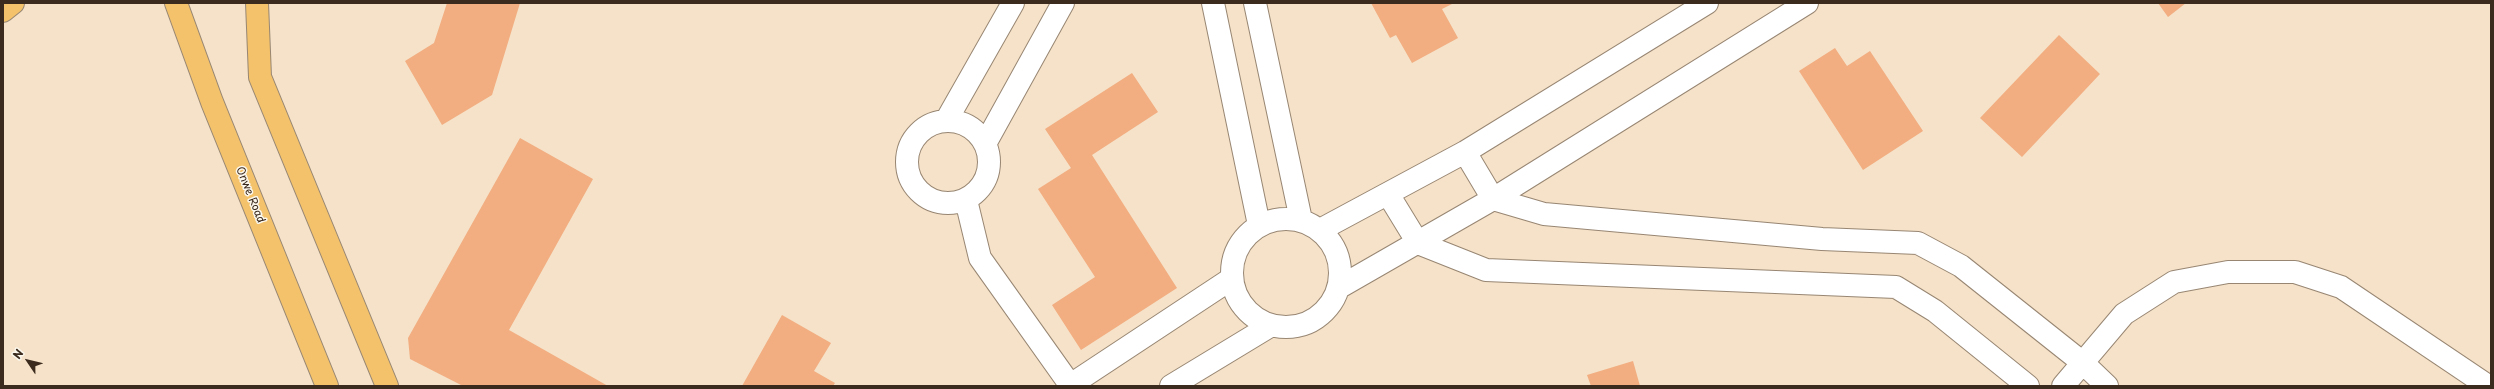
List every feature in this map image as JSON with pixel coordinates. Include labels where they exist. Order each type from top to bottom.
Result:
[{"type":"main road","points":[[3,11],[13,3]]},
{"type":"main road","name":"Onwe Road","points":[[176,3],[212,102],[327,386]]},
{"type":"main road","points":[[256,3],[260,78],[387,386]]},
{"type":"lane","points":[[946,121],[1013,3]]},
{"type":"lane","points":[[985,144],[1063,3]]},
{"type":"lane","points":[[1213,3],[1260,225]]},
{"type":"lane","points":[[1255,3],[1301,220]]},
{"type":"lane","points":[[1320,230],[1465,152],[1707,3]]},
{"type":"lane","points":[[1338,288],[1493,199],[1807,3]]},
{"type":"lane","points":[[946,121],[962,123],[971,128],[985,144],[990,160],[987,176],[979,190],[966,200],[950,204],[934,202],[920,194],[910,181],[906,165],[908,148],[917,134],[930,125],[946,121]]},
{"type":"lane","points":[[1465,152],[1493,199],[1544,214],[1822,239],[1918,243],[1961,266],[2083,364],[2107,386]]},
{"type":"lane","points":[[1388,194],[1418,243],[1486,270],[1896,287],[1935,311],[2028,386]]},
{"type":"lane","points":[[966,200],[980,258],[1070,386],[1231,280]]},
{"type":"lane","points":[[1280,219],[1301,220],[1320,230],[1334,246],[1340,267],[1338,288],[1329,307],[1312,321],[1292,327],[1270,326],[1251,316],[1238,300],[1231,280],[1233,258],[1243,239],[1260,225],[1280,219]]},
{"type":"lane","points":[[2063,386],[2124,314],[2174,282],[2228,272],[2295,272],[2341,287],[2488,386]]},
{"type":"lane","points":[[1171,386],[1270,326]]},
{"type":"building","points":[[447,3],[520,3],[492,95],[442,125],[405,61],[434,43]]},
{"type":"building","points":[[1371,3],[1454,3],[1442,9],[1458,38],[1412,63],[1396,35],[1390,38]]},
{"type":"building","points":[[2158,3],[2186,3],[2168,17]]},
{"type":"building","points":[[2059,35],[2100,74],[2022,157],[1980,118]]},
{"type":"building","points":[[1835,48],[1847,66],[1870,51],[1923,131],[1863,170],[1799,71]]},
{"type":"building","points":[[1132,73],[1158,112],[1092,155],[1177,288],[1081,350],[1052,305],[1095,277],[1038,189],[1071,168],[1045,129]]},
{"type":"building","points":[[520,138],[593,179],[509,330],[608,386],[463,386],[410,359],[408,338]]},
{"type":"building","points":[[782,315],[831,343],[814,371],[835,383],[833,386],[742,386]]},
{"type":"building","points":[[1633,361],[1640,386],[1591,386],[1587,375]]}]
